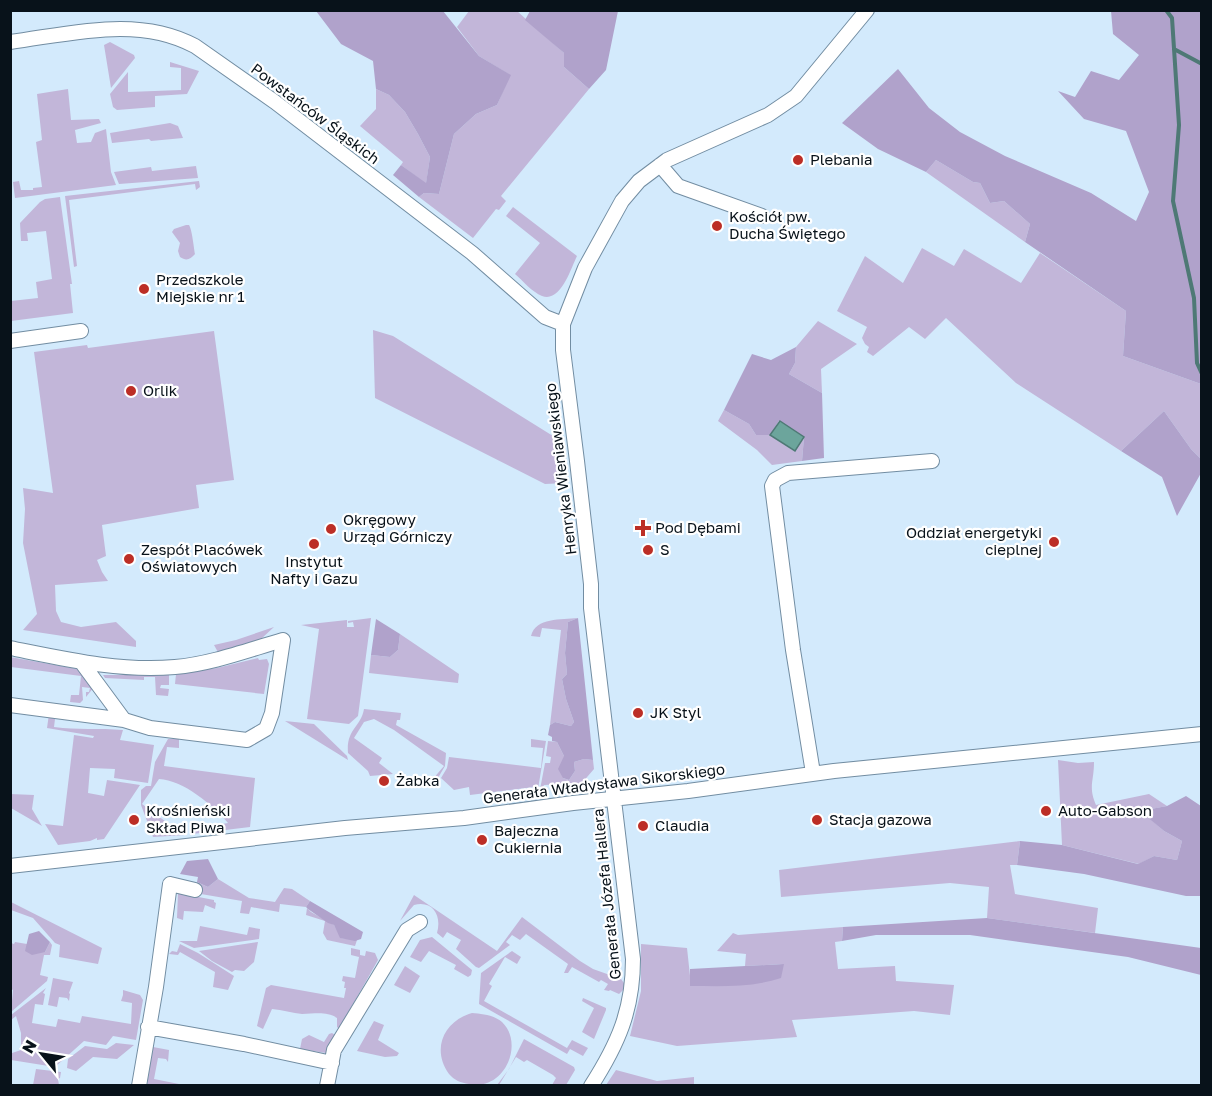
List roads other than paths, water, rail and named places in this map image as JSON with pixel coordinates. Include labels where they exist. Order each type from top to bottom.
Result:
[{"type":"street","name":"Henryka Wieniawskiego","points":[[614,799],[591,608],[591,584],[577,461],[562,350],[563,324],[585,268],[622,201],[639,181],[660,165],[688,150],[768,115],[796,96],[867,10]]},
{"type":"street","name":"Powstańców Śląskich","points":[[10,42],[112,28],[142,30],[181,38],[318,134],[472,253],[545,316],[563,324]]},
{"type":"street","points":[[660,165],[678,186],[762,216]]},
{"type":"street","points":[[10,340],[81,330]]},
{"type":"street","points":[[813,773],[793,650],[771,486],[775,480],[788,473],[932,461]]},
{"type":"street","points":[[10,648],[82,663],[127,667],[176,667],[223,657],[283,640],[272,713],[266,729],[247,740],[150,728],[124,720],[10,705]]},
{"type":"street","points":[[82,663],[124,720]]},
{"type":"street","name":"Generała Władysława Sikorskiego","points":[[10,866],[345,828],[460,818],[573,802],[688,791],[813,773],[1202,734]]},
{"type":"street","name":"Generała Józefa Hallera","points":[[591,1086],[622,1031],[633,985],[633,959],[614,799]]},
{"type":"street","points":[[139,1086],[170,884],[195,890]]},
{"type":"street","points":[[327,1086],[334,1050],[407,930],[420,922]]},
{"type":"street","points":[[148,1027],[332,1063]]},
{"type":"waterway","points":[[1166,10],[1172,18],[1179,125],[1173,201],[1194,298],[1197,363],[1202,374]]},
{"type":"waterway","points":[[1174,49],[1202,64]]},
{"type":"place","name":"Plebania","points":[[798,160]]},
{"type":"place","name":"Kościół pw. Ducha Świętego","points":[[717,226]]},
{"type":"place","name":"Przedszkole Miejskie nr 1","points":[[144,289]]},
{"type":"place","name":"Orlik","points":[[131,391]]},
{"type":"place","name":"Pod Dębami","points":[[643,528]]},
{"type":"place","name":"Okręgowy Urząd Górniczy","points":[[331,529]]},
{"type":"place","name":"Oddział energetyki cieplnej","points":[[1054,542]]},
{"type":"place","name":"Instytut Nafty i Gazu","points":[[314,544]]},
{"type":"place","name":"S","points":[[648,550]]},
{"type":"place","name":"Zespół Placówek Oświatowych","points":[[129,559]]},
{"type":"place","name":"JK Styl","points":[[638,713]]},
{"type":"place","name":"Żabka","points":[[384,781]]},
{"type":"place","name":"Auto-Gabson","points":[[1046,811]]},
{"type":"place","name":"Krośnieński Skład Piwa","points":[[134,820]]},
{"type":"place","name":"Stacja gazowa","points":[[817,820]]},
{"type":"place","name":"Claudia","points":[[643,826]]},
{"type":"place","name":"Bajeczna Cukiernia","points":[[482,840]]}]
